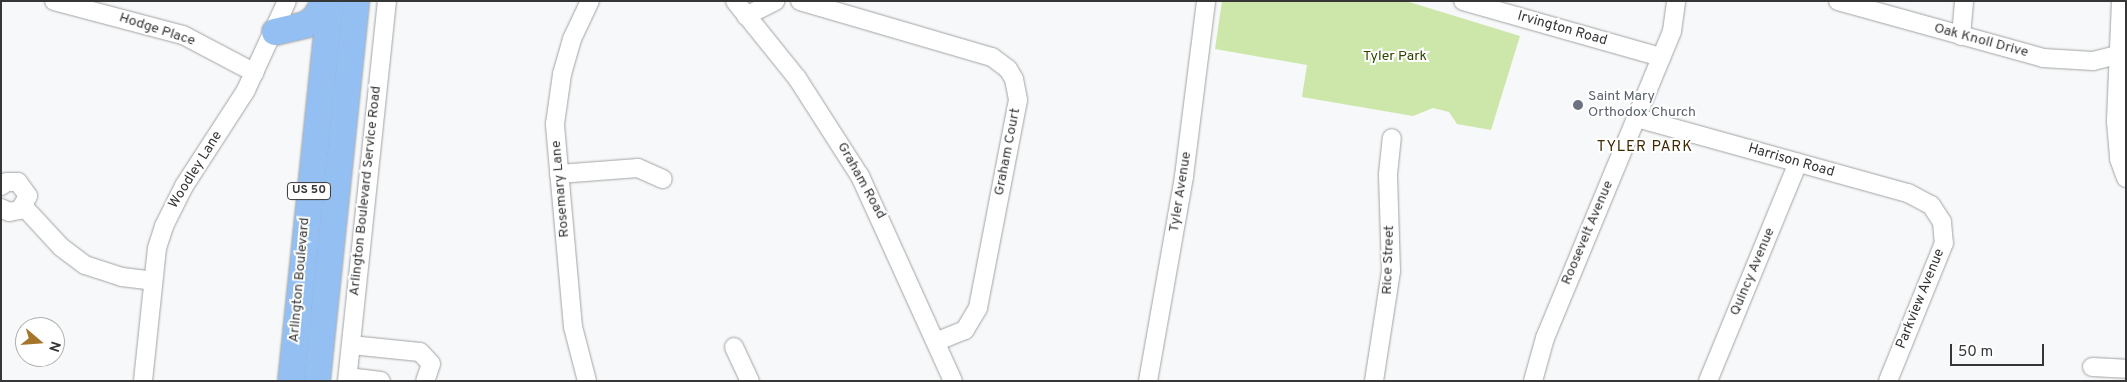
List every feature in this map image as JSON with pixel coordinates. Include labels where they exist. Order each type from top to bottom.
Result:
[{"type":"highway","points":[[275,32],[292,30],[309,23],[325,1]]},
{"type":"highway","name":"Arlington Boulevard","points":[[291,381],[330,1]]},
{"type":"highway","name":"Arlington Boulevard","points":[[317,381],[356,5]]},
{"type":"street","name":"Hodge Place","points":[[54,1],[183,34],[255,72]]},
{"type":"street","name":"Woodley Lane","points":[[143,381],[157,248],[174,202],[255,72],[275,32],[287,1]]},
{"type":"street","name":"Arlington Boulevard Service Road","points":[[347,379],[387,1]]},
{"type":"street","name":"Rosemary Lane","points":[[587,381],[573,327],[556,124],[562,74],[572,39],[590,1]]},
{"type":"street","name":"Graham Road","points":[[735,1],[802,85],[860,176],[953,381]]},
{"type":"street","points":[[746,16],[775,1]]},
{"type":"street","name":"Graham Court","points":[[800,1],[992,57],[1017,70],[1018,100],[978,308],[965,330],[936,342]]},
{"type":"street","name":"Tyler Avenue","points":[[1148,381],[1184,176],[1206,1]]},
{"type":"street","name":"Irvington Road","points":[[1463,1],[1661,57]]},
{"type":"street","name":"Roosevelt Avenue","points":[[1533,381],[1545,338],[1672,31],[1676,1]]},
{"type":"street","name":"Oak Knoll Drive","points":[[1838,1],[2043,58],[2093,61],[2122,55]]},
{"type":"street","points":[[1961,36],[1964,1]]},
{"type":"street","points":[[2121,1],[2122,55],[2117,148],[2126,178]]},
{"type":"street","name":"Harrison Road","points":[[1637,118],[1921,198],[1939,216]]},
{"type":"street","name":"Rice Street","points":[[1374,381],[1392,271],[1388,174],[1392,138]]},
{"type":"street","name":"Quincy Avenue","points":[[1708,381],[1798,163]]},
{"type":"street","points":[[559,174],[638,168],[663,178]]},
{"type":"street","points":[[1,186],[13,181],[23,185],[28,196],[24,207],[15,212],[1,208]]},
{"type":"street","points":[[24,207],[60,247],[85,265],[122,277],[153,281]]},
{"type":"street","name":"Parkview Avenue","points":[[1888,381],[1942,250],[1944,233],[1939,216]]},
{"type":"street","points":[[350,345],[420,352],[431,364],[425,381]]},
{"type":"street","points":[[734,347],[750,381]]},
{"type":"street","points":[[2092,368],[2126,369]]},
{"type":"street","points":[[347,379],[381,381]]},
{"type":"green space","name":"Tyler Park","points":[[1222,1],[1406,1],[1520,36],[1491,130],[1457,124],[1449,112],[1433,108],[1413,116],[1302,97],[1307,65],[1215,49]]},
{"type":"place","name":"Saint Mary Orthodox Church","points":[[1578,105]]},
{"type":"district","name":"TYLER PARK","points":[[1645,148]]}]
